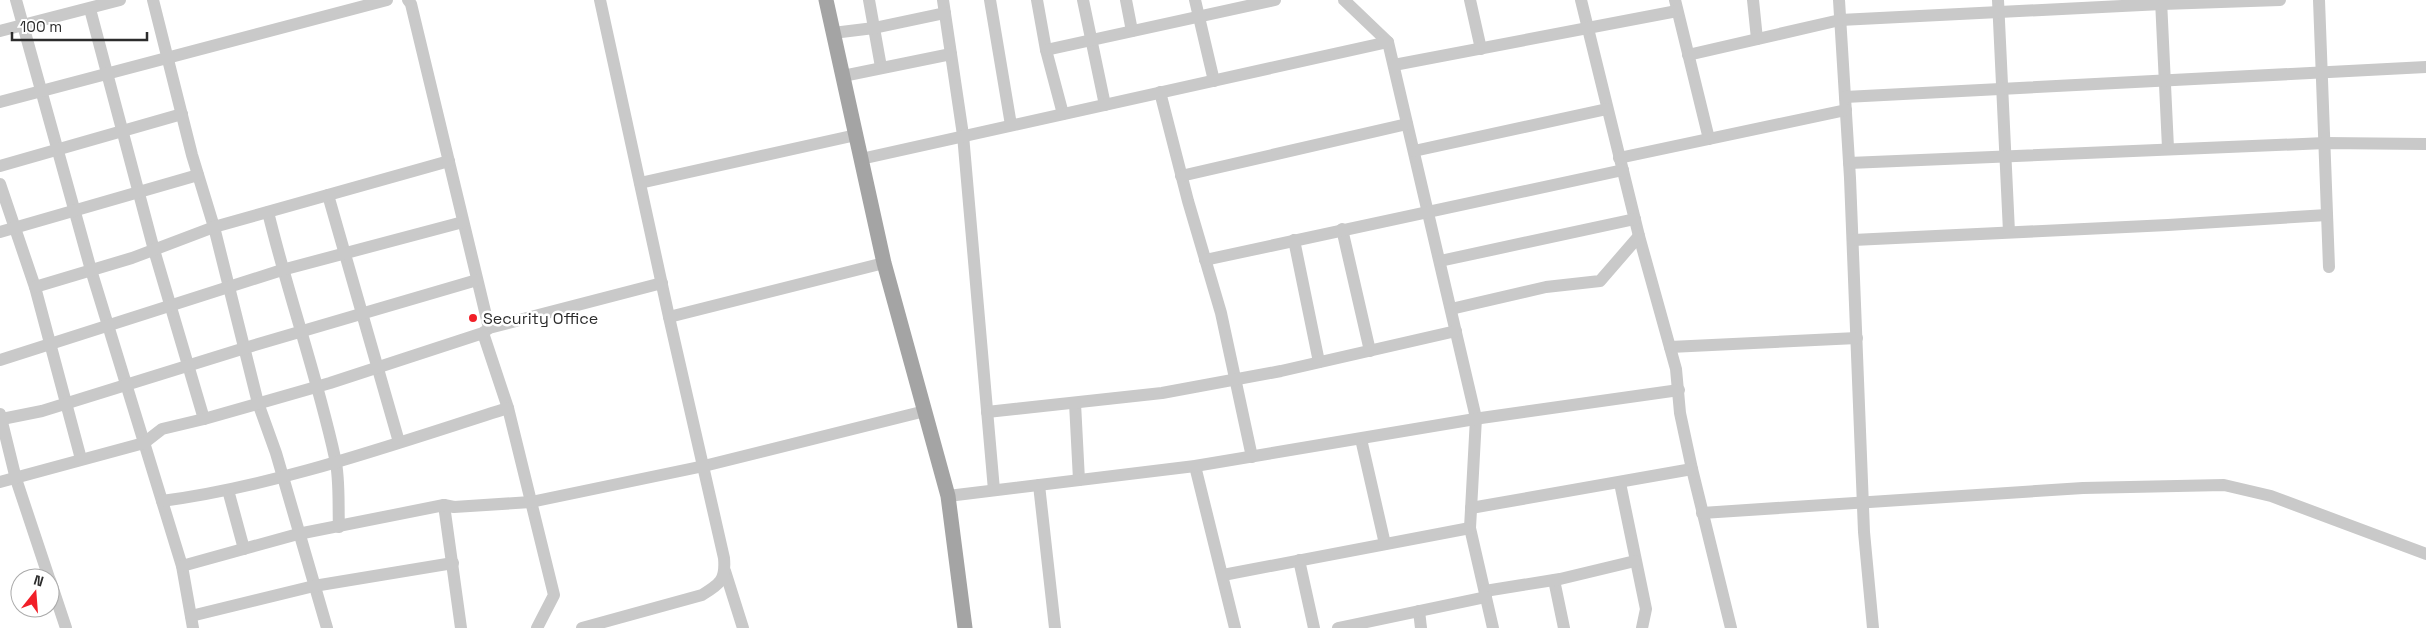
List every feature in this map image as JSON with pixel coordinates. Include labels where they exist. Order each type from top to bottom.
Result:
[{"type":"main road","points":[[826,0],[884,262],[948,496],[965,628]]},
{"type":"street","points":[[16,0],[91,270],[182,566],[190,624],[314,586],[453,563]]},
{"type":"street","points":[[0,31],[120,0]]},
{"type":"street","points":[[154,0],[198,175],[230,288],[258,403],[283,477],[298,534],[327,628]]},
{"type":"street","points":[[0,102],[387,0]]},
{"type":"street","points":[[408,0],[411,4],[449,161],[477,280],[486,330],[508,408],[554,595],[536,628]]},
{"type":"street","points":[[600,0],[669,317],[704,466],[724,558],[725,571],[743,628]]},
{"type":"street","points":[[869,0],[880,67]]},
{"type":"street","points":[[943,0],[963,135],[994,490]]},
{"type":"street","points":[[990,0],[1012,125]]},
{"type":"street","points":[[1037,0],[1046,50],[1063,114]]},
{"type":"street","points":[[1083,0],[1105,105]]},
{"type":"street","points":[[1126,0],[1132,31]]},
{"type":"street","points":[[1195,0],[1214,80]]},
{"type":"street","points":[[1344,0],[1388,42],[1408,124],[1476,418],[1470,528],[1494,628]]},
{"type":"street","points":[[1470,0],[1481,48]]},
{"type":"street","points":[[1581,0],[1639,236],[1670,347],[1679,390],[1680,413],[1692,469],[1731,628]]},
{"type":"street","points":[[1753,0],[1757,39]]},
{"type":"street","points":[[1839,0],[1853,240],[1863,503],[1873,628]]},
{"type":"street","points":[[1688,55],[1840,20],[1998,6],[2280,0]]},
{"type":"street","points":[[2319,0],[2329,267]]},
{"type":"street","points":[[1046,50],[1269,1]]},
{"type":"street","points":[[2162,2],[2168,148]]},
{"type":"street","points":[[1394,66],[1588,28],[1676,6],[1709,139]]},
{"type":"street","points":[[1998,6],[2009,232]]},
{"type":"street","points":[[90,9],[154,250],[204,419]]},
{"type":"street","points":[[833,33],[874,28],[945,13]]},
{"type":"street","points":[[861,158],[1388,42]]},
{"type":"street","points":[[843,76],[951,54]]},
{"type":"street","points":[[1205,260],[1621,164],[1845,104],[2003,89],[2426,66]]},
{"type":"street","points":[[1160,92],[1181,176],[1221,313],[1252,457]]},
{"type":"street","points":[[1414,151],[1607,109]]},
{"type":"street","points":[[0,166],[182,114]]},
{"type":"street","points":[[1181,176],[1408,124]]},
{"type":"street","points":[[640,183],[856,135]]},
{"type":"street","points":[[1849,163],[2168,148],[2325,143],[2426,144]]},
{"type":"street","points":[[35,287],[154,250],[214,227],[449,161]]},
{"type":"street","points":[[0,232],[198,175]]},
{"type":"street","points":[[0,184],[35,287],[81,459]]},
{"type":"street","points":[[328,195],[363,313],[376,368],[399,442]]},
{"type":"street","points":[[268,212],[282,270],[302,331],[336,460],[339,527]]},
{"type":"street","points":[[1853,240],[2327,215]]},
{"type":"street","points":[[1440,261],[1635,219]]},
{"type":"street","points":[[0,360],[282,270],[463,222]]},
{"type":"street","points":[[1342,229],[1370,351]]},
{"type":"street","points":[[1451,309],[1546,287],[1600,281],[1639,236]]},
{"type":"street","points":[[1294,240],[1319,362]]},
{"type":"street","points":[[669,317],[884,262]]},
{"type":"street","points":[[46,568],[16,479],[1,416],[65,404],[245,348],[477,280]]},
{"type":"street","points":[[0,482],[144,443],[162,429],[204,419],[376,368],[486,330],[662,283]]},
{"type":"street","points":[[987,412],[1162,393],[1319,362],[1456,331]]},
{"type":"street","points":[[1670,347],[1857,338]]},
{"type":"street","points":[[948,496],[1196,466],[1476,418],[1679,390]]},
{"type":"street","points":[[1075,403],[1079,480]]},
{"type":"street","points":[[162,501],[228,490],[283,477],[508,408]]},
{"type":"street","points":[[182,566],[298,534],[444,505],[454,507],[531,502],[704,466],[925,411]]},
{"type":"street","points":[[1361,438],[1385,544]]},
{"type":"street","points":[[1196,466],[1236,628]]},
{"type":"street","points":[[1471,508],[1692,469]]},
{"type":"street","points":[[1620,483],[1646,609],[1642,628]]},
{"type":"street","points":[[1039,485],[1055,628]]},
{"type":"street","points":[[1702,513],[2084,488],[2224,485],[2271,496],[2426,554]]},
{"type":"street","points":[[228,490],[244,549]]},
{"type":"street","points":[[444,505],[461,628]]},
{"type":"street","points":[[1223,575],[1470,528]]},
{"type":"street","points":[[1300,560],[1314,628]]},
{"type":"street","points":[[1338,628],[1635,561]]},
{"type":"street","points":[[582,628],[702,594],[718,585],[725,571]]},
{"type":"street","points":[[1554,580],[1564,628]]},
{"type":"street","points":[[60,610],[66,628]]},
{"type":"street","points":[[1418,611],[1421,628]]},
{"type":"place","name":"Security Office","points":[[473,318]]}]
